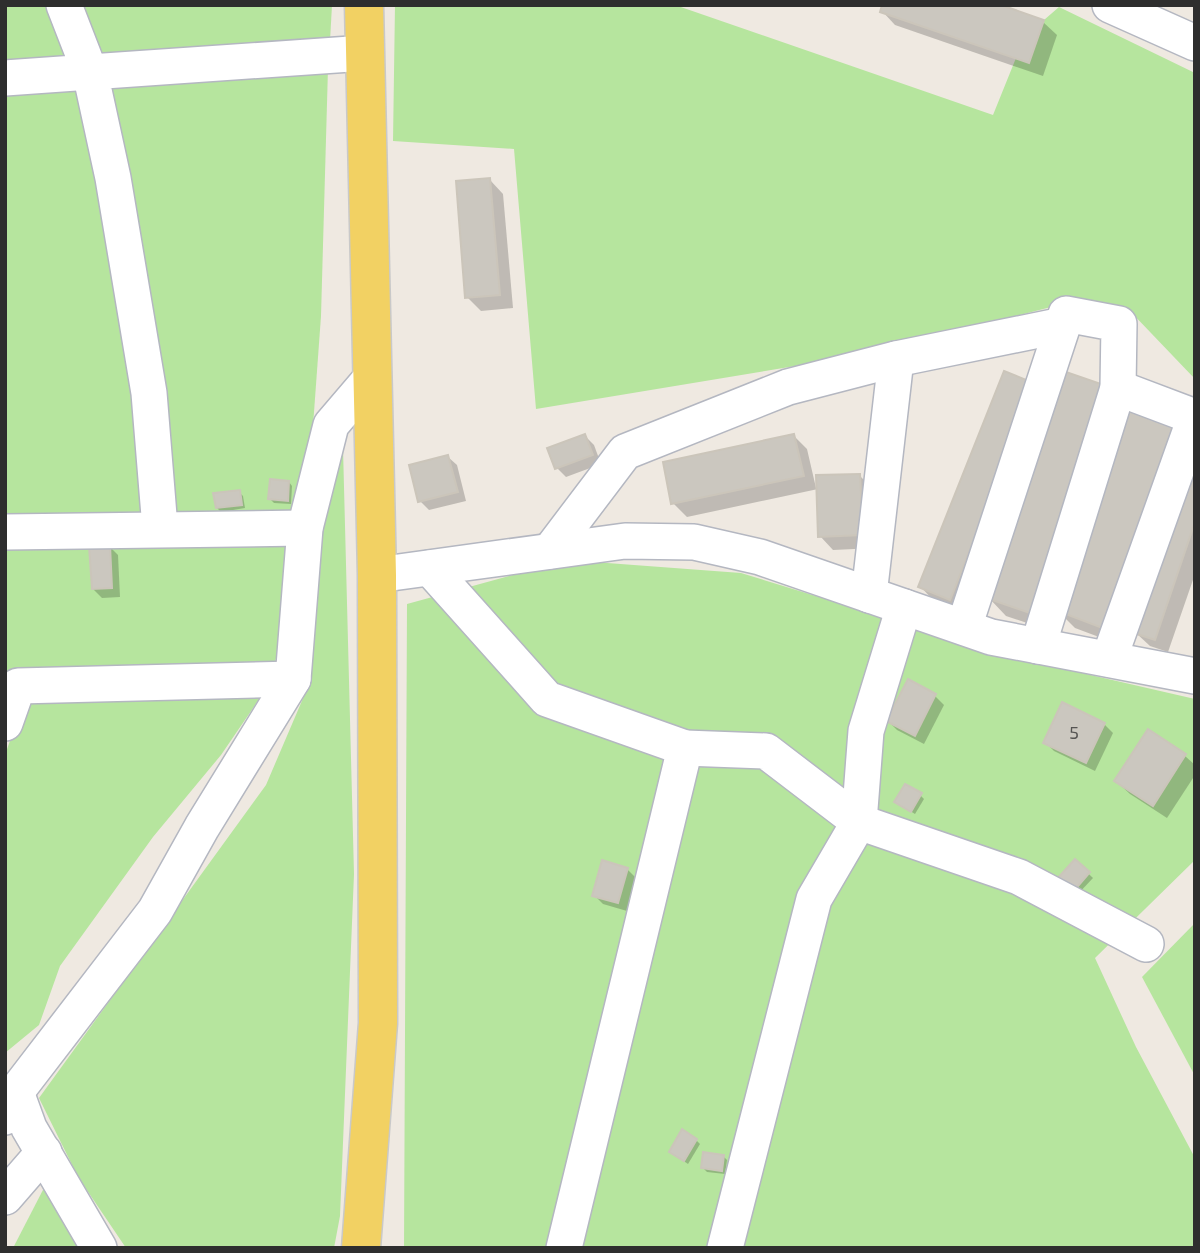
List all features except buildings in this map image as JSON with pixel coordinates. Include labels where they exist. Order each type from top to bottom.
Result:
[{"type":"main road","points":[[361,1248],[378,1023],[377,575],[364,5]]},
{"type":"street","points":[[64,5],[90,72],[113,177],[149,393],[160,528]]},
{"type":"street","points":[[1110,5],[1195,43]]},
{"type":"street","points":[[5,78],[365,53]]},
{"type":"street","points":[[964,627],[1066,314],[1119,324],[1118,388],[1038,646]]},
{"type":"street","points":[[550,551],[625,452],[788,387],[896,359],[1063,325]]},
{"type":"street","points":[[869,595],[896,359]]},
{"type":"street","points":[[99,1248],[44,1152],[9,1101],[155,911],[202,827],[293,679],[305,528],[331,425],[372,377]]},
{"type":"street","points":[[1109,659],[1195,417],[1118,388]]},
{"type":"street","points":[[5,532],[305,528]]},
{"type":"street","points":[[377,575],[625,541],[694,542],[760,557],[991,636],[1195,676]]},
{"type":"street","points":[[430,568],[547,699],[685,748],[766,751],[859,822],[1018,877],[1146,944]]},
{"type":"street","points":[[725,1248],[814,899],[859,822],[866,731],[904,607]]},
{"type":"street","points":[[5,723],[11,686],[293,679]]},
{"type":"street","points":[[564,1248],[685,748]]},
{"type":"street","points":[[5,1196],[44,1152]]},
{"type":"green space","points":[[5,5],[52,5],[72,59],[5,65]]},
{"type":"green space","points":[[72,5],[332,5],[330,41],[93,63]]},
{"type":"green space","points":[[395,5],[675,5],[993,115],[1016,58],[1029,63],[1044,20],[1059,7],[1195,73],[1195,379],[1129,310],[1051,307],[874,353],[536,409],[514,149],[393,141]]},
{"type":"green space","points":[[328,68],[321,316],[310,467],[295,515],[175,515],[103,81]]},
{"type":"green space","points":[[84,83],[117,243],[145,514],[5,522],[5,88]]},
{"type":"green space","points":[[343,448],[354,874],[340,1216],[334,1248],[126,1248],[78,1177],[39,1098],[266,785],[310,682],[322,527]]},
{"type":"green space","points":[[245,534],[296,546],[274,669],[5,679],[5,539]]},
{"type":"green space","points":[[567,560],[741,573],[1021,659],[1195,699],[1195,860],[1095,958],[1136,1047],[1195,1158],[1195,1248],[404,1248],[407,604]]},
{"type":"green space","points":[[266,689],[221,755],[153,837],[60,966],[39,1025],[5,1053],[5,755],[26,695]]},
{"type":"green space","points":[[1195,923],[1195,1076],[1142,977]]},
{"type":"green space","points":[[45,1186],[80,1248],[13,1248]]}]
